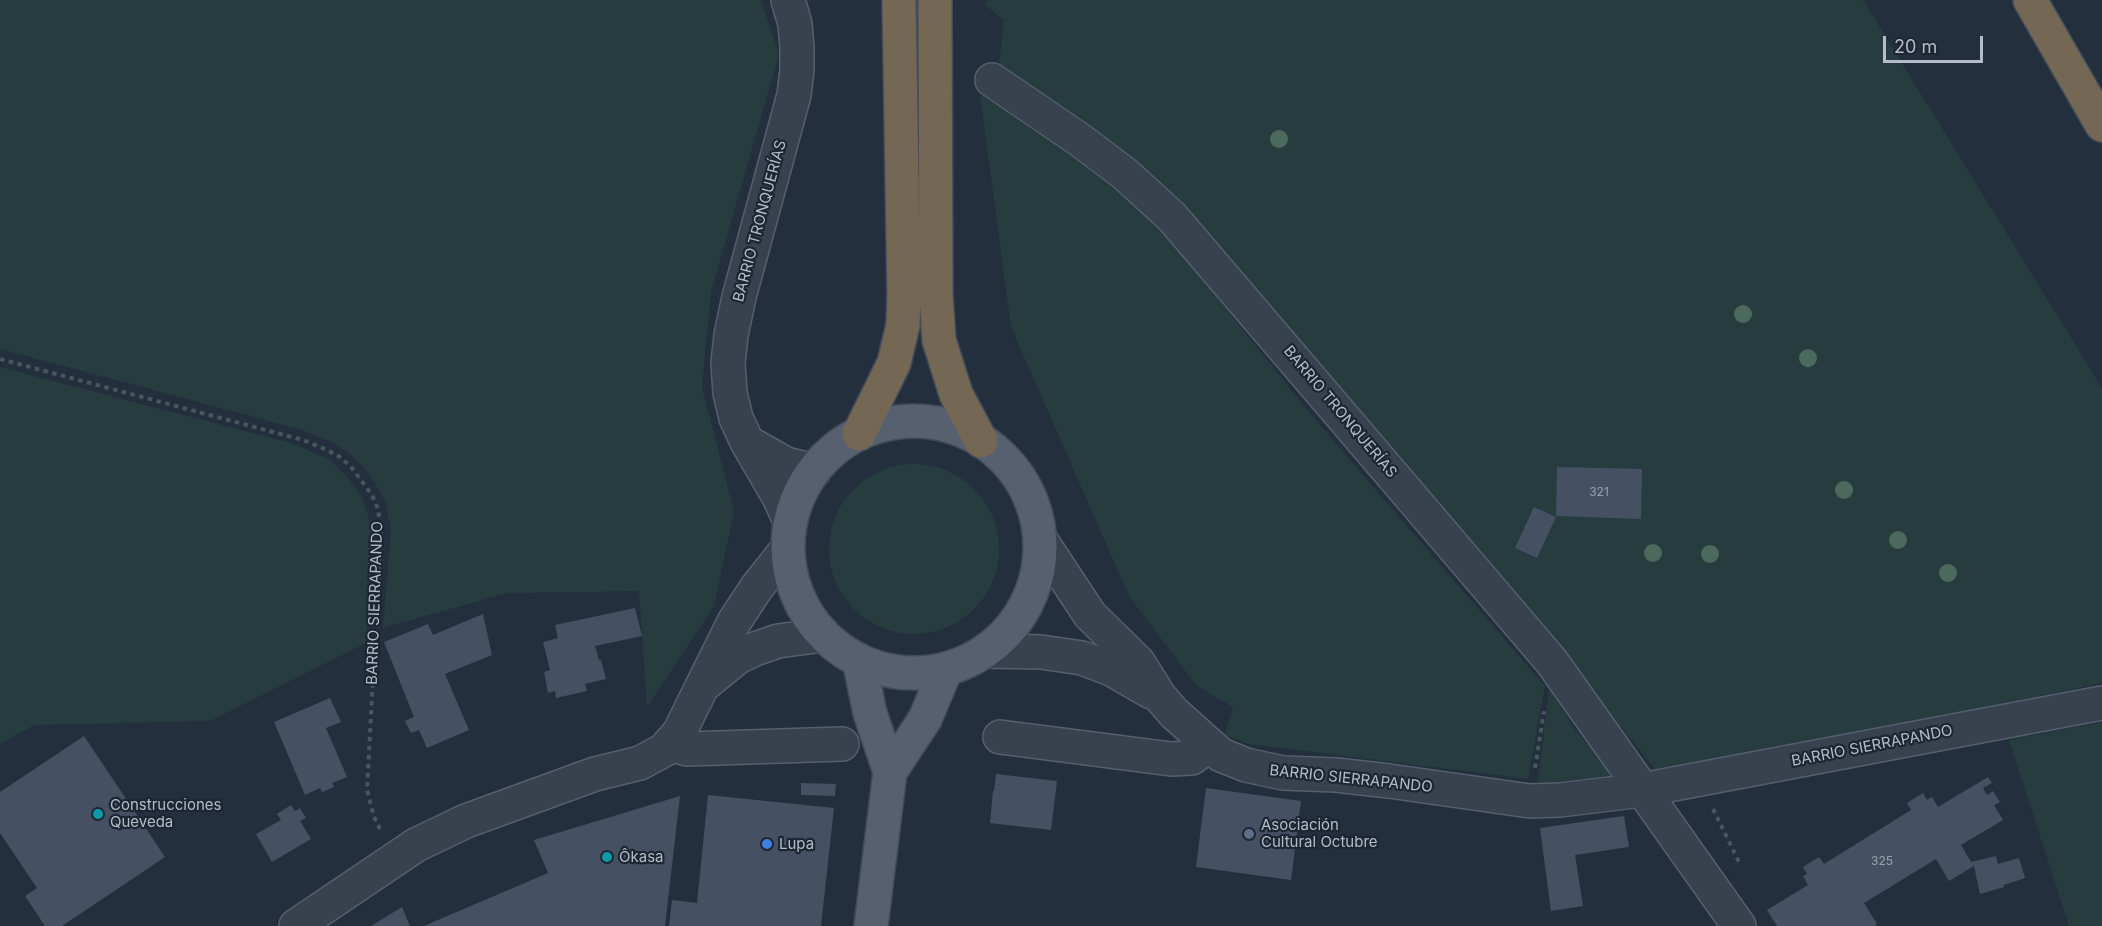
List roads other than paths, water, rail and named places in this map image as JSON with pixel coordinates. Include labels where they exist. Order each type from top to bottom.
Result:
[{"type":"highway","points":[[874,429],[903,325],[899,0]]},
{"type":"highway","points":[[935,0],[936,296],[939,340],[956,394],[981,441]]},
{"type":"highway","points":[[2030,0],[2102,125]]},
{"type":"highway","points":[[874,429],[910,380],[936,296]]},
{"type":"main road","points":[[921,422],[952,427],[981,441],[999,455],[1016,473],[1032,504],[1040,539],[1039,564],[1029,597],[1021,613],[1006,634],[986,651],[946,669],[902,672],[880,669],[840,649],[823,635],[808,616],[797,595],[790,572],[789,535],[798,496],[814,471],[834,450],[874,429],[921,422]]},
{"type":"main road","points":[[859,660],[870,713],[890,772],[872,926]]},
{"type":"main road","points":[[890,772],[925,720],[946,669]]},
{"type":"street","name":"BARRIO TRONQUERÍAS","points":[[788,0],[795,24],[797,47],[794,95],[739,297],[728,363],[730,393],[736,418],[747,442],[779,497],[789,535]]},
{"type":"street","name":"BARRIO TRONQUERÍAS","points":[[992,80],[1125,174],[1172,217],[1552,662],[1642,790]]},
{"type":"street","points":[[747,442],[786,464],[814,471]]},
{"type":"street","points":[[296,926],[416,845],[465,821],[595,774],[640,763],[664,750],[679,733],[734,622],[789,535]]},
{"type":"street","points":[[1040,539],[1090,615],[1138,662],[1161,697]]},
{"type":"street","points":[[705,684],[738,657],[755,649],[778,640],[823,635]]},
{"type":"street","points":[[986,651],[1041,652],[1082,658],[1112,669],[1161,697]]},
{"type":"street","name":"BARRIO SIERRAPANDO","points":[[1161,697],[1174,713],[1221,755],[1246,765],[1283,773],[1389,780],[1530,801],[1642,790],[2102,703]]},
{"type":"street","points":[[1000,737],[1171,759],[1192,758],[1209,745]]},
{"type":"street","points":[[670,744],[687,749],[842,744]]},
{"type":"street","points":[[1642,790],[1739,926]]},
{"type":"place","name":"Construcciones Queveda","points":[[98,814]]},
{"type":"place","name":"Asociación Cultural Octubre","points":[[1249,834]]},
{"type":"place","name":"Lupa","points":[[767,844]]},
{"type":"place","name":"Ôkasa","points":[[607,857]]}]
